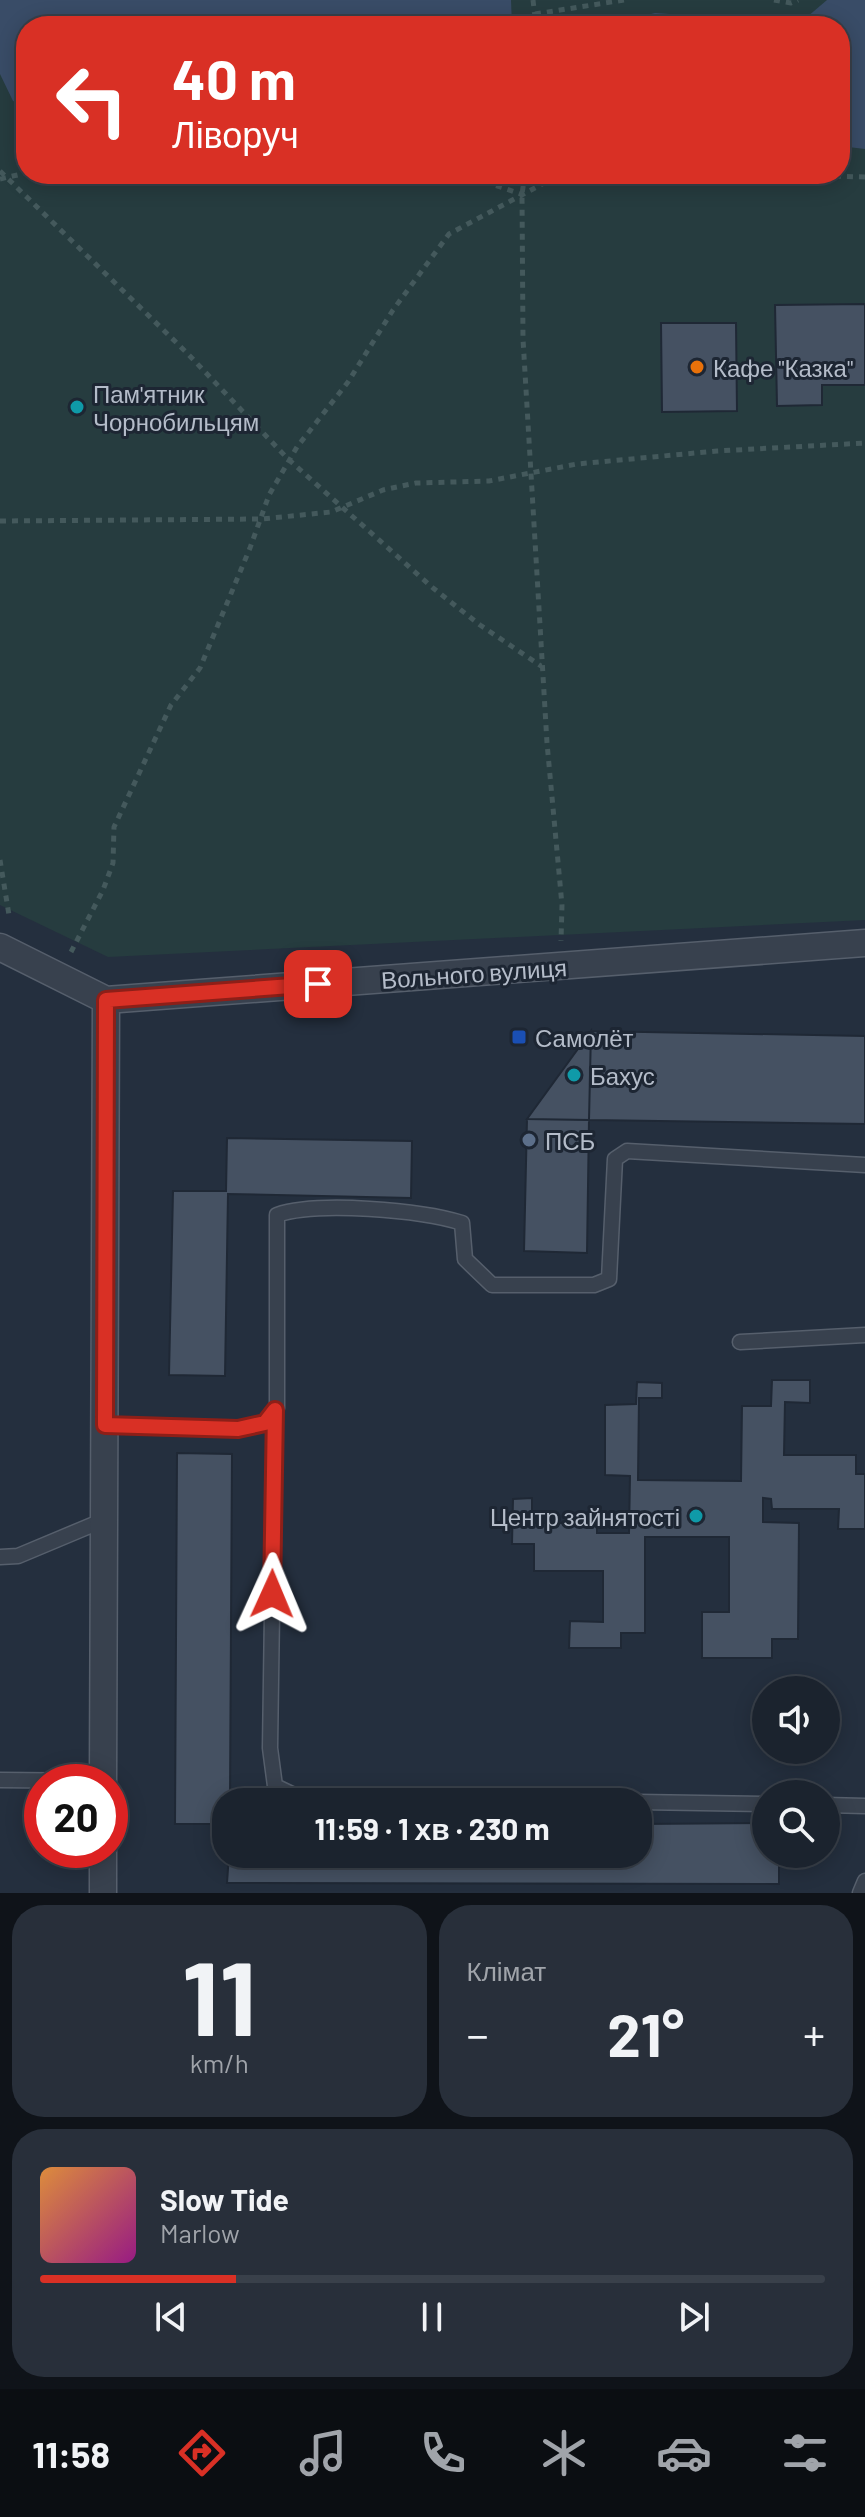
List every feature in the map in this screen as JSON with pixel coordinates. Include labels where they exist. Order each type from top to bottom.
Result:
[{"type":"street","name":"Вольного вулиця","points":[[106,1000],[865,943]]},
{"type":"street","points":[[0,947],[106,1000],[103,1764]]},
{"type":"street","points":[[103,1868],[103,1893]]},
{"type":"lane","points":[[279,1788],[275,1786],[270,1748],[278,1340],[277,1215],[292,1210],[360,1209],[435,1214],[462,1223],[465,1259],[492,1285],[594,1285],[609,1279],[615,1159],[627,1151],[865,1165]]},
{"type":"lane","points":[[740,1342],[865,1335]]},
{"type":"lane","points":[[105,1425],[238,1429],[265,1423],[275,1410]]},
{"type":"lane","points":[[0,1557],[18,1556],[104,1520]]},
{"type":"lane","points":[[0,1780],[24,1780]]},
{"type":"lane","points":[[652,1802],[752,1804]]},
{"type":"lane","points":[[840,1805],[865,1806]]},
{"type":"lane","points":[[860,1893],[865,1881]]},
{"type":"path","points":[[533,0],[535,14],[624,0]]},
{"type":"path","points":[[576,0],[583,5]]},
{"type":"path","points":[[774,0],[791,3],[798,0]]},
{"type":"path","points":[[0,171],[2,178],[187,353],[288,459],[433,588],[542,667]]},
{"type":"path","points":[[492,184],[522,194]]},
{"type":"path","points":[[524,184],[523,339],[542,667],[562,905],[561,966]]},
{"type":"path","points":[[71,952],[113,863],[114,827],[171,705],[200,668],[269,495],[297,447],[348,382],[393,310],[449,234],[542,184]]},
{"type":"path","points":[[0,521],[262,519],[331,512],[383,490],[416,483],[489,481],[577,464],[717,451],[865,443]]},
{"type":"path","points":[[0,860],[9,915]]},
{"type":"green space","points":[[0,0],[865,0],[865,920],[108,957],[0,905]]},
{"type":"water","points":[[0,0],[511,0],[512,16],[16,16],[16,102],[0,74]]},
{"type":"water","points":[[827,0],[865,0],[865,149],[850,147],[850,16],[808,16]]},
{"type":"water","points":[[655,13],[698,16],[643,16]]},
{"type":"building","points":[[865,304],[865,385],[822,385],[822,405],[777,406],[775,305]]},
{"type":"building","points":[[661,323],[736,323],[737,411],[662,412]]},
{"type":"building","points":[[591,1031],[865,1036],[865,1124],[589,1120]]},
{"type":"building","name":"Бахус","points":[[591,1031],[589,1120],[527,1119]]},
{"type":"building","points":[[527,1119],[589,1120],[587,1253],[524,1251]]},
{"type":"building","points":[[227,1138],[412,1141],[411,1198],[228,1194],[225,1376],[169,1375],[173,1191],[226,1191]]},
{"type":"building","name":"Центр зайнятості","points":[[772,1380],[810,1380],[810,1403],[785,1402],[784,1455],[856,1455],[856,1474],[865,1474],[865,1529],[838,1529],[839,1509],[772,1509],[771,1499],[763,1498],[763,1522],[799,1523],[798,1639],[772,1639],[772,1658],[702,1658],[702,1612],[729,1612],[729,1537],[645,1537],[645,1633],[621,1633],[621,1648],[569,1648],[570,1621],[603,1622],[603,1571],[534,1571],[534,1544],[512,1544],[513,1499],[532,1498],[532,1523],[597,1523],[597,1533],[629,1533],[630,1476],[605,1475],[605,1405],[636,1404],[637,1382],[662,1383],[662,1398],[639,1398],[638,1480],[741,1481],[742,1406],[771,1406]]},
{"type":"building","points":[[177,1453],[232,1454],[230,1788],[212,1788],[212,1824],[175,1824]]},
{"type":"building","points":[[752,1823],[752,1868],[779,1868],[779,1884],[227,1883],[228,1868],[652,1868],[652,1824]]},
{"type":"place","name":"Кафе \"Казка\"","points":[[697,367]]},
{"type":"place","name":"Пам'ятник Чорнобильцям","points":[[77,407]]},
{"type":"place","name":"Самолёт","points":[[519,1037]]},
{"type":"place","name":"Бахус","points":[[574,1075]]},
{"type":"place","name":"ПСБ","points":[[529,1140]]},
{"type":"place","name":"Центр зайнятості","points":[[696,1516]]},
{"type":"route","points":[[272,1594],[275,1410],[265,1423],[238,1429],[105,1425],[106,1000],[318,984]]}]
